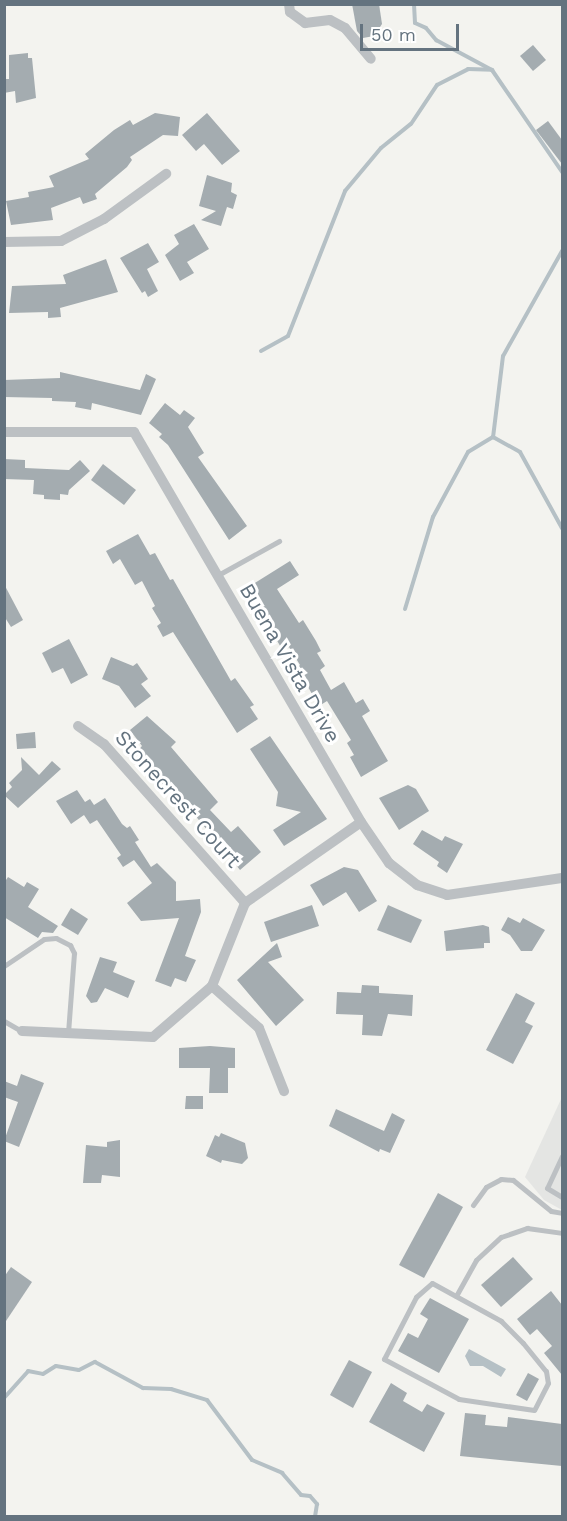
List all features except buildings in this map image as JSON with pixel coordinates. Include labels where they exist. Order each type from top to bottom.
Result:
[{"type":"street","points":[[290,4],[290,12],[305,23],[330,20],[345,28],[371,59]]},
{"type":"street","points":[[4,242],[61,241],[104,219],[166,174]]},
{"type":"street","name":"Buena Vista Drive","points":[[4,432],[134,432],[361,822],[389,863],[417,885],[447,896],[562,878]]},
{"type":"street","name":"Stonecrest Court","points":[[78,726],[104,744],[245,903]]},
{"type":"street","points":[[22,1031],[153,1037],[212,986],[245,903],[361,822]]},
{"type":"street","points":[[212,986],[259,1028],[284,1091]]},
{"type":"lane","points":[[217,576],[279,541]]},
{"type":"lane","points":[[4,966],[44,939],[56,938],[70,945],[74,953],[68,1033]]},
{"type":"lane","points":[[4,1021],[22,1031]]},
{"type":"lane","points":[[562,1156],[547,1188],[562,1197]]},
{"type":"lane","points":[[473,1205],[486,1187],[501,1179],[513,1180],[550,1211],[562,1213]]},
{"type":"lane","points":[[456,1296],[476,1260],[501,1237],[527,1228],[562,1233]]},
{"type":"lane","points":[[432,1283],[456,1296],[501,1321],[546,1371],[548,1383],[534,1410],[459,1399],[384,1359],[416,1297],[432,1283]]},
{"type":"shaded area","points":[[562,1097],[562,1210],[544,1200],[525,1177]]},
{"type":"shaded area","points":[[469,1349],[506,1369],[501,1377],[483,1366],[470,1366],[465,1356]]},
{"type":"waterway","points":[[414,4],[415,23],[426,28],[436,40],[492,70],[562,172]]},
{"type":"waterway","points":[[261,351],[288,336],[345,191],[381,148],[411,124],[437,85],[468,69],[492,70]]},
{"type":"waterway","points":[[562,251],[503,356],[493,437],[520,452],[562,528]]},
{"type":"waterway","points":[[405,609],[433,517],[468,452],[493,437]]},
{"type":"waterway","points":[[4,1398],[28,1371],[43,1374],[56,1366],[79,1370],[95,1362],[143,1388],[171,1389],[207,1400],[252,1460],[282,1473],[301,1495],[310,1496],[317,1504],[315,1516]]}]
